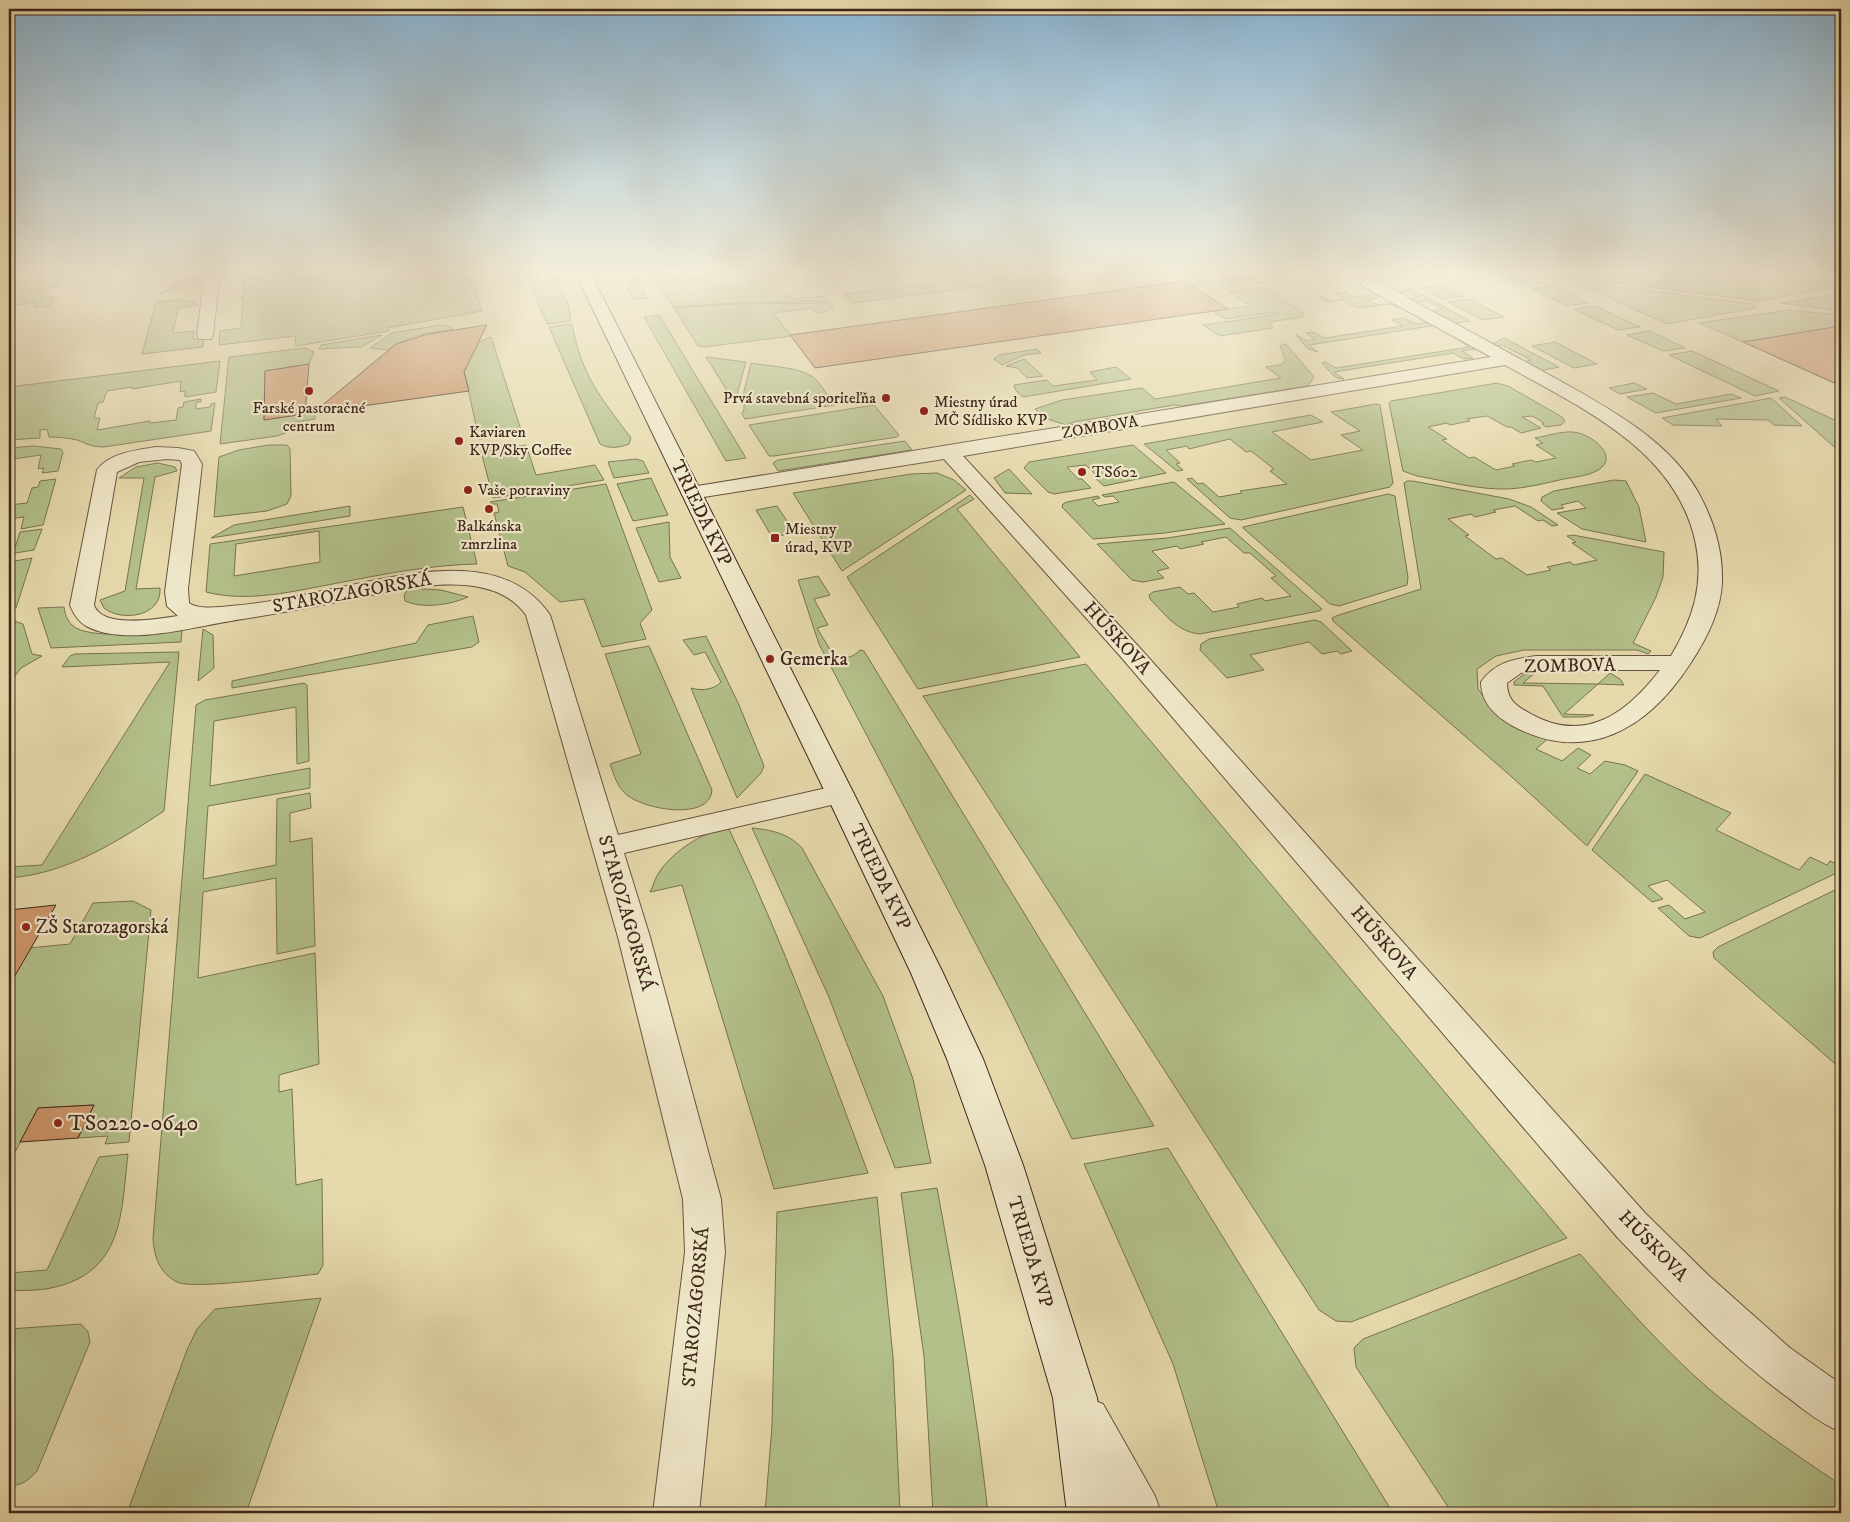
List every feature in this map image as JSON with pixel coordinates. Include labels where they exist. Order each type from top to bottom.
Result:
[{"type":"street","name":"TRIEDA KVP","points":[[617,343],[927,973],[964,1059],[1004,1165],[1075,1398],[1090,1513]]},
{"type":"street","name":"ZOMBOVA","points":[[1479,343],[1591,406],[1642,442],[1664,461],[1686,488],[1700,514],[1708,538],[1711,564],[1711,592],[1702,617],[1678,663],[1639,708],[1617,723],[1594,733],[1562,734],[1536,726],[1504,707],[1496,698],[1494,682],[1499,674],[1510,668],[1529,664],[1678,663]]},
{"type":"street","name":"ZOMBOVA","points":[[691,493],[1508,359]]},
{"type":"street","name":"HÚSKOVA","points":[[949,452],[1130,652],[1631,1225],[1693,1288],[1775,1363],[1841,1410]]},
{"type":"street","name":"STAROZAGORSKÁ","points":[[252,611],[194,613],[182,609],[179,605],[177,594],[178,578],[192,464],[187,455],[164,454],[143,456],[121,461],[107,470],[83,599],[84,612],[88,617],[102,624],[143,626],[174,623],[252,611],[426,579],[469,579],[504,586],[527,600],[538,615],[634,937],[702,1199],[704,1252],[676,1513]]},
{"type":"street","points":[[607,846],[840,794]]},
{"type":"street","points":[[1075,1398],[1138,1513]]},
{"type":"green space","points":[[145,343],[203,343],[203,347],[142,354]]},
{"type":"green space","points":[[219,343],[236,343],[219,345]]},
{"type":"green space","points":[[296,343],[314,343],[296,346]]},
{"type":"green space","points":[[368,343],[361,347],[319,349],[321,345]]},
{"type":"green space","points":[[377,343],[399,343],[388,350],[370,348]]},
{"type":"green space","points":[[477,343],[493,343],[522,433],[479,439],[465,375],[434,362]]},
{"type":"green space","points":[[556,343],[576,343],[594,385],[631,438],[629,444],[622,446],[607,447],[600,444]]},
{"type":"green space","points":[[659,343],[676,343],[746,458],[726,461]]},
{"type":"green space","points":[[696,343],[735,343],[704,347],[698,346]]},
{"type":"green space","points":[[1303,343],[1322,343],[1309,345],[1318,352],[1308,349]]},
{"type":"green space","points":[[1463,343],[1469,343],[1477,349],[1462,351],[1473,358],[1464,359],[1453,353],[1334,372],[1344,379],[1334,376],[1322,363],[1325,362],[1336,368],[1469,347]]},
{"type":"green space","points":[[1514,343],[1559,367],[1540,371],[1524,362],[1531,360],[1502,345],[1494,346],[1492,344]]},
{"type":"green space","points":[[1557,343],[1597,364],[1574,368],[1532,346]]},
{"type":"green space","points":[[1645,343],[1675,343],[1685,348],[1663,351]]},
{"type":"green space","points":[[1284,344],[1314,377],[1308,386],[1183,406],[1174,405],[1066,425],[1044,418],[1035,409],[1062,400],[1142,388],[1155,399],[1281,378],[1266,367],[1280,365],[1286,361],[1280,346]]},
{"type":"green space","points":[[305,348],[314,352],[309,364],[265,371],[264,419],[315,413],[315,419],[290,423],[289,432],[277,436],[220,444],[229,357]]},
{"type":"green space","points":[[1037,349],[1041,353],[1024,355],[1002,365],[994,359],[999,355]]},
{"type":"green space","points":[[1692,351],[1779,391],[1755,396],[1669,355]]},
{"type":"green space","points":[[706,357],[746,362],[736,405]]},
{"type":"green space","points":[[1024,359],[1043,376],[1027,378],[1017,368],[1006,366]]},
{"type":"green space","points":[[220,361],[216,392],[185,397],[185,391],[180,392],[181,381],[107,391],[103,402],[98,403],[94,418],[100,418],[97,430],[150,421],[150,423],[176,420],[178,408],[183,407],[184,402],[201,399],[201,402],[196,402],[196,409],[210,407],[211,404],[215,403],[211,431],[104,447],[93,446],[74,439],[49,437],[47,429],[40,430],[40,438],[9,440],[9,387]]},
{"type":"green space","points":[[751,363],[792,369],[813,377],[835,405],[745,419],[742,414],[744,409],[744,391]]},
{"type":"green space","points":[[1116,367],[1131,379],[1023,397],[1016,391],[1014,385],[1047,380],[1053,386],[1097,380],[1090,372]]},
{"type":"green space","points":[[1497,383],[1508,386],[1562,417],[1565,421],[1561,425],[1546,427],[1542,424],[1544,423],[1532,416],[1522,417],[1541,428],[1521,433],[1487,416],[1467,419],[1470,421],[1450,425],[1447,423],[1428,427],[1447,439],[1442,440],[1469,458],[1474,457],[1496,470],[1531,460],[1536,462],[1556,458],[1536,445],[1543,443],[1535,438],[1569,432],[1587,436],[1600,446],[1605,452],[1604,464],[1598,470],[1586,475],[1508,489],[1462,485],[1417,476],[1403,471],[1389,403],[1391,401]]},
{"type":"green space","points":[[1634,383],[1647,389],[1620,394],[1609,388]]},
{"type":"green space","points":[[1653,393],[1676,404],[1731,394],[1741,398],[1656,413],[1627,397]]},
{"type":"green space","points":[[1785,397],[1841,423],[1841,453],[1779,398]]},
{"type":"green space","points":[[1771,398],[1802,426],[1774,425],[1768,420],[1716,419],[1722,426],[1673,425],[1662,418]]},
{"type":"green space","points":[[1376,404],[1380,405],[1393,483],[1390,487],[1241,520],[1230,518],[1187,479],[1192,478],[1198,484],[1203,483],[1219,497],[1242,493],[1240,491],[1287,484],[1270,471],[1274,469],[1251,451],[1246,452],[1230,439],[1189,449],[1187,446],[1166,450],[1180,463],[1176,464],[1183,470],[1177,471],[1144,444],[1311,415],[1323,422],[1272,432],[1311,460],[1363,450],[1341,435],[1360,431],[1331,412]]},
{"type":"green space","points":[[874,405],[899,435],[897,437],[769,456],[749,425]]},
{"type":"green space","points":[[905,441],[912,450],[778,471],[773,463],[778,460]]},
{"type":"green space","points":[[268,445],[287,445],[290,449],[291,496],[287,504],[267,511],[214,517],[219,457],[239,450]]},
{"type":"green space","points":[[526,445],[536,475],[595,465],[604,480],[493,498],[481,451]]},
{"type":"green space","points":[[1133,445],[1166,473],[1104,486],[1094,477],[1097,476],[1086,465],[1067,467],[1078,479],[1082,479],[1091,488],[1054,494],[1048,492],[1024,468],[1029,462]]},
{"type":"green space","points":[[34,446],[61,449],[63,452],[58,471],[42,473],[44,468],[38,469],[41,455],[13,459],[9,462],[9,448]]},
{"type":"green space","points":[[636,459],[643,461],[649,473],[614,478],[608,462]]},
{"type":"green space","points":[[158,463],[175,467],[177,471],[155,477],[136,589],[160,588],[159,598],[148,611],[139,614],[120,615],[104,608],[100,600],[125,591],[144,478],[119,478],[136,467]]},
{"type":"green space","points":[[1009,469],[1032,494],[1005,493],[994,478]]},
{"type":"green space","points":[[937,473],[954,480],[966,490],[842,571],[793,493],[911,474]]},
{"type":"green space","points":[[651,478],[668,515],[633,521],[617,484]]},
{"type":"green space","points":[[56,479],[43,525],[21,529],[24,517],[9,519],[9,505],[27,503],[32,488],[38,487],[40,481]]},
{"type":"green space","points":[[1614,480],[1626,481],[1639,507],[1646,542],[1582,529],[1557,513],[1586,508],[1578,501],[1561,505],[1564,508],[1552,510],[1541,501],[1542,497],[1554,491]]},
{"type":"green space","points":[[1407,481],[1509,499],[1531,507],[1558,525],[1552,526],[1543,520],[1538,521],[1515,506],[1493,510],[1496,512],[1475,517],[1471,514],[1448,519],[1469,535],[1465,536],[1496,559],[1502,558],[1527,575],[1551,570],[1547,567],[1570,562],[1574,565],[1597,560],[1572,543],[1576,542],[1567,536],[1573,535],[1664,552],[1663,577],[1656,597],[1633,643],[1651,651],[1648,654],[1637,650],[1524,650],[1496,656],[1477,669],[1478,689],[1496,713],[1551,736],[1536,749],[1562,761],[1578,748],[1591,755],[1577,768],[1590,774],[1605,761],[1625,765],[1638,771],[1587,846],[1513,778],[1333,621],[1332,618],[1336,616],[1421,589],[1404,483]]},
{"type":"green space","points":[[1174,482],[1225,524],[1165,533],[1093,539],[1062,507],[1067,502],[1098,496],[1100,498],[1092,500],[1098,506],[1119,502],[1113,496],[1105,497],[1102,495]]},
{"type":"green space","points":[[606,484],[652,610],[640,623],[646,639],[602,647],[584,599],[560,602],[525,572],[508,566],[494,513],[499,512],[497,504],[491,504],[490,502]]},
{"type":"green space","points":[[1388,494],[1395,496],[1408,577],[1407,585],[1339,606],[1330,604],[1243,528],[1243,527]]},
{"type":"green space","points":[[970,495],[974,499],[957,509],[1080,657],[918,689],[847,577]]},
{"type":"green space","points":[[350,506],[350,516],[211,538],[234,525]]},
{"type":"green space","points":[[777,506],[795,533],[772,537],[756,510]]},
{"type":"green space","points":[[463,507],[477,564],[390,573],[272,595],[222,595],[206,592],[210,544]],"holes":[[[319,531],[320,562],[234,576],[236,544]]]},
{"type":"green space","points":[[669,522],[670,557],[681,578],[659,582],[636,528]]},
{"type":"green space","points":[[1230,528],[1322,609],[1200,634],[1192,633],[1172,621],[1150,599],[1149,595],[1153,592],[1180,587],[1188,594],[1194,593],[1213,612],[1239,607],[1237,604],[1262,598],[1265,601],[1291,596],[1271,578],[1276,576],[1250,553],[1244,553],[1226,537],[1180,549],[1177,546],[1152,551],[1169,568],[1157,571],[1164,578],[1143,582],[1132,580],[1097,544],[1167,538]]},
{"type":"green space","points":[[42,529],[34,550],[9,554],[9,552],[14,551],[20,532]]},
{"type":"green space","points":[[32,558],[16,608],[9,609],[9,562]]},
{"type":"green space","points":[[818,576],[830,595],[814,599],[828,625],[817,628],[834,656],[848,657],[855,655],[860,650],[864,651],[1154,1126],[1072,1139],[1011,1011],[819,644],[798,580]]},
{"type":"green space","points":[[409,588],[441,590],[468,597],[445,604],[420,605],[405,601],[404,595]]},
{"type":"green space","points":[[64,607],[69,621],[80,630],[108,634],[141,634],[182,630],[181,642],[51,648],[38,608]]},
{"type":"green space","points":[[473,616],[479,642],[472,647],[232,688],[232,681],[416,643],[428,625]]},
{"type":"green space","points":[[9,619],[23,624],[32,654],[42,656],[21,668],[9,684]]},
{"type":"green space","points":[[1315,620],[1321,622],[1352,651],[1341,654],[1337,651],[1322,654],[1309,642],[1250,655],[1264,670],[1227,678],[1200,650],[1201,644],[1209,639]]},
{"type":"green space","points":[[203,629],[213,635],[214,668],[198,681]]},
{"type":"green space","points":[[706,636],[739,705],[764,766],[761,773],[737,798],[691,688],[707,689],[715,687],[721,682],[705,652],[694,655],[683,640]]},
{"type":"green space","points":[[649,646],[712,790],[708,800],[700,806],[675,810],[647,805],[635,800],[627,795],[616,781],[610,764],[641,754],[605,654]]},
{"type":"green space","points":[[179,652],[164,811],[90,855],[51,870],[9,878],[9,867],[42,865],[170,662],[62,667],[70,656],[75,654]]},
{"type":"green space","points":[[1086,664],[1567,1238],[1351,1322],[1336,1321],[1319,1310],[923,696]]},
{"type":"green space","points":[[1536,672],[1523,683],[1598,684],[1564,714],[1594,715],[1563,717],[1543,686],[1514,685],[1514,682],[1523,675]]},
{"type":"green space","points":[[1610,673],[1620,679],[1624,685],[1598,684]]},
{"type":"green space","points":[[304,683],[307,685],[309,761],[297,764],[296,707],[214,721],[210,786],[310,768],[310,788],[208,806],[203,879],[276,865],[277,799],[310,793],[311,808],[290,813],[290,842],[312,838],[315,946],[277,954],[276,878],[203,892],[198,978],[315,953],[319,1064],[279,1075],[279,1092],[292,1089],[296,1185],[322,1179],[323,1265],[318,1274],[222,1284],[186,1284],[177,1282],[162,1269],[156,1257],[153,1238],[196,705],[205,700]]},
{"type":"green space","points":[[1645,774],[1731,813],[1716,830],[1799,870],[1810,857],[1827,865],[1830,861],[1841,866],[1841,871],[1700,938],[1689,936],[1658,908],[1669,905],[1685,919],[1705,912],[1667,880],[1648,886],[1663,899],[1652,902],[1592,850]]},
{"type":"green space","points":[[752,828],[779,833],[791,839],[802,848],[883,996],[913,1079],[931,1163],[895,1168],[828,995]]},
{"type":"green space","points":[[729,829],[785,956],[868,1173],[774,1189],[682,885],[650,892],[658,874],[679,851],[699,838],[719,830]]},
{"type":"green space","points":[[1841,887],[1841,1069],[1714,958],[1713,952],[1718,947]]},
{"type":"green space","points":[[133,901],[151,910],[129,1142],[105,1144],[108,1136],[78,1138],[94,1105],[38,1108],[9,1164],[9,965],[18,949],[70,944],[93,903]]},
{"type":"green space","points":[[1168,1148],[1393,1513],[1219,1513],[1173,1364],[1084,1164]]},
{"type":"green space","points":[[128,1154],[120,1218],[106,1255],[93,1269],[75,1280],[46,1289],[9,1291],[9,1273],[47,1270],[99,1157]]},
{"type":"green space","points":[[937,1188],[978,1431],[988,1513],[933,1513],[924,1356],[901,1193]]},
{"type":"green space","points":[[877,1197],[893,1357],[900,1513],[765,1513],[772,1426],[777,1212]]},
{"type":"green space","points":[[1580,1254],[1658,1341],[1709,1389],[1774,1439],[1841,1485],[1841,1513],[1452,1513],[1356,1367],[1354,1348],[1363,1339]]},
{"type":"green space","points":[[321,1298],[246,1513],[127,1513],[187,1350],[197,1329],[215,1309]]},
{"type":"green space","points":[[81,1324],[88,1332],[90,1342],[37,1471],[24,1482],[9,1486],[9,1329]]},
{"type":"building","points":[[478,343],[464,372],[469,391],[313,413],[396,344]]},
{"type":"building","points":[[796,343],[990,343],[815,368]]},
{"type":"building","points":[[1745,343],[1841,343],[1841,386]]},
{"type":"building","points":[[309,364],[305,414],[264,420],[265,371]]},
{"type":"building","name":"ZŠ Starozagorská","points":[[56,905],[9,986],[9,910]]},
{"type":"building","name":"TS0220-0640","points":[[94,1105],[78,1138],[20,1142],[38,1108]]},
{"type":"place","name":"Farské pastoračné centrum","points":[[309,391]]},
{"type":"place","name":"Prvá stavebná sporiteľňa","points":[[886,398]]},
{"type":"place","name":"Miestny úrad MČ Sídlisko KVP","points":[[924,411]]},
{"type":"place","name":"Kaviaren KVP/Sky Coffee","points":[[459,441]]},
{"type":"place","name":"TS602","points":[[1082,472]]},
{"type":"place","name":"Vaše potraviny","points":[[468,490]]},
{"type":"place","name":"Balkánska zmrzlina","points":[[489,509]]},
{"type":"place","name":"Miestny úrad, KVP","points":[[775,538]]},
{"type":"place","name":"Gemerka","points":[[770,659]]},
{"type":"place","name":"ZŠ Starozagorská","points":[[26,927]]},
{"type":"place","name":"TS0220-0640","points":[[58,1123]]}]
